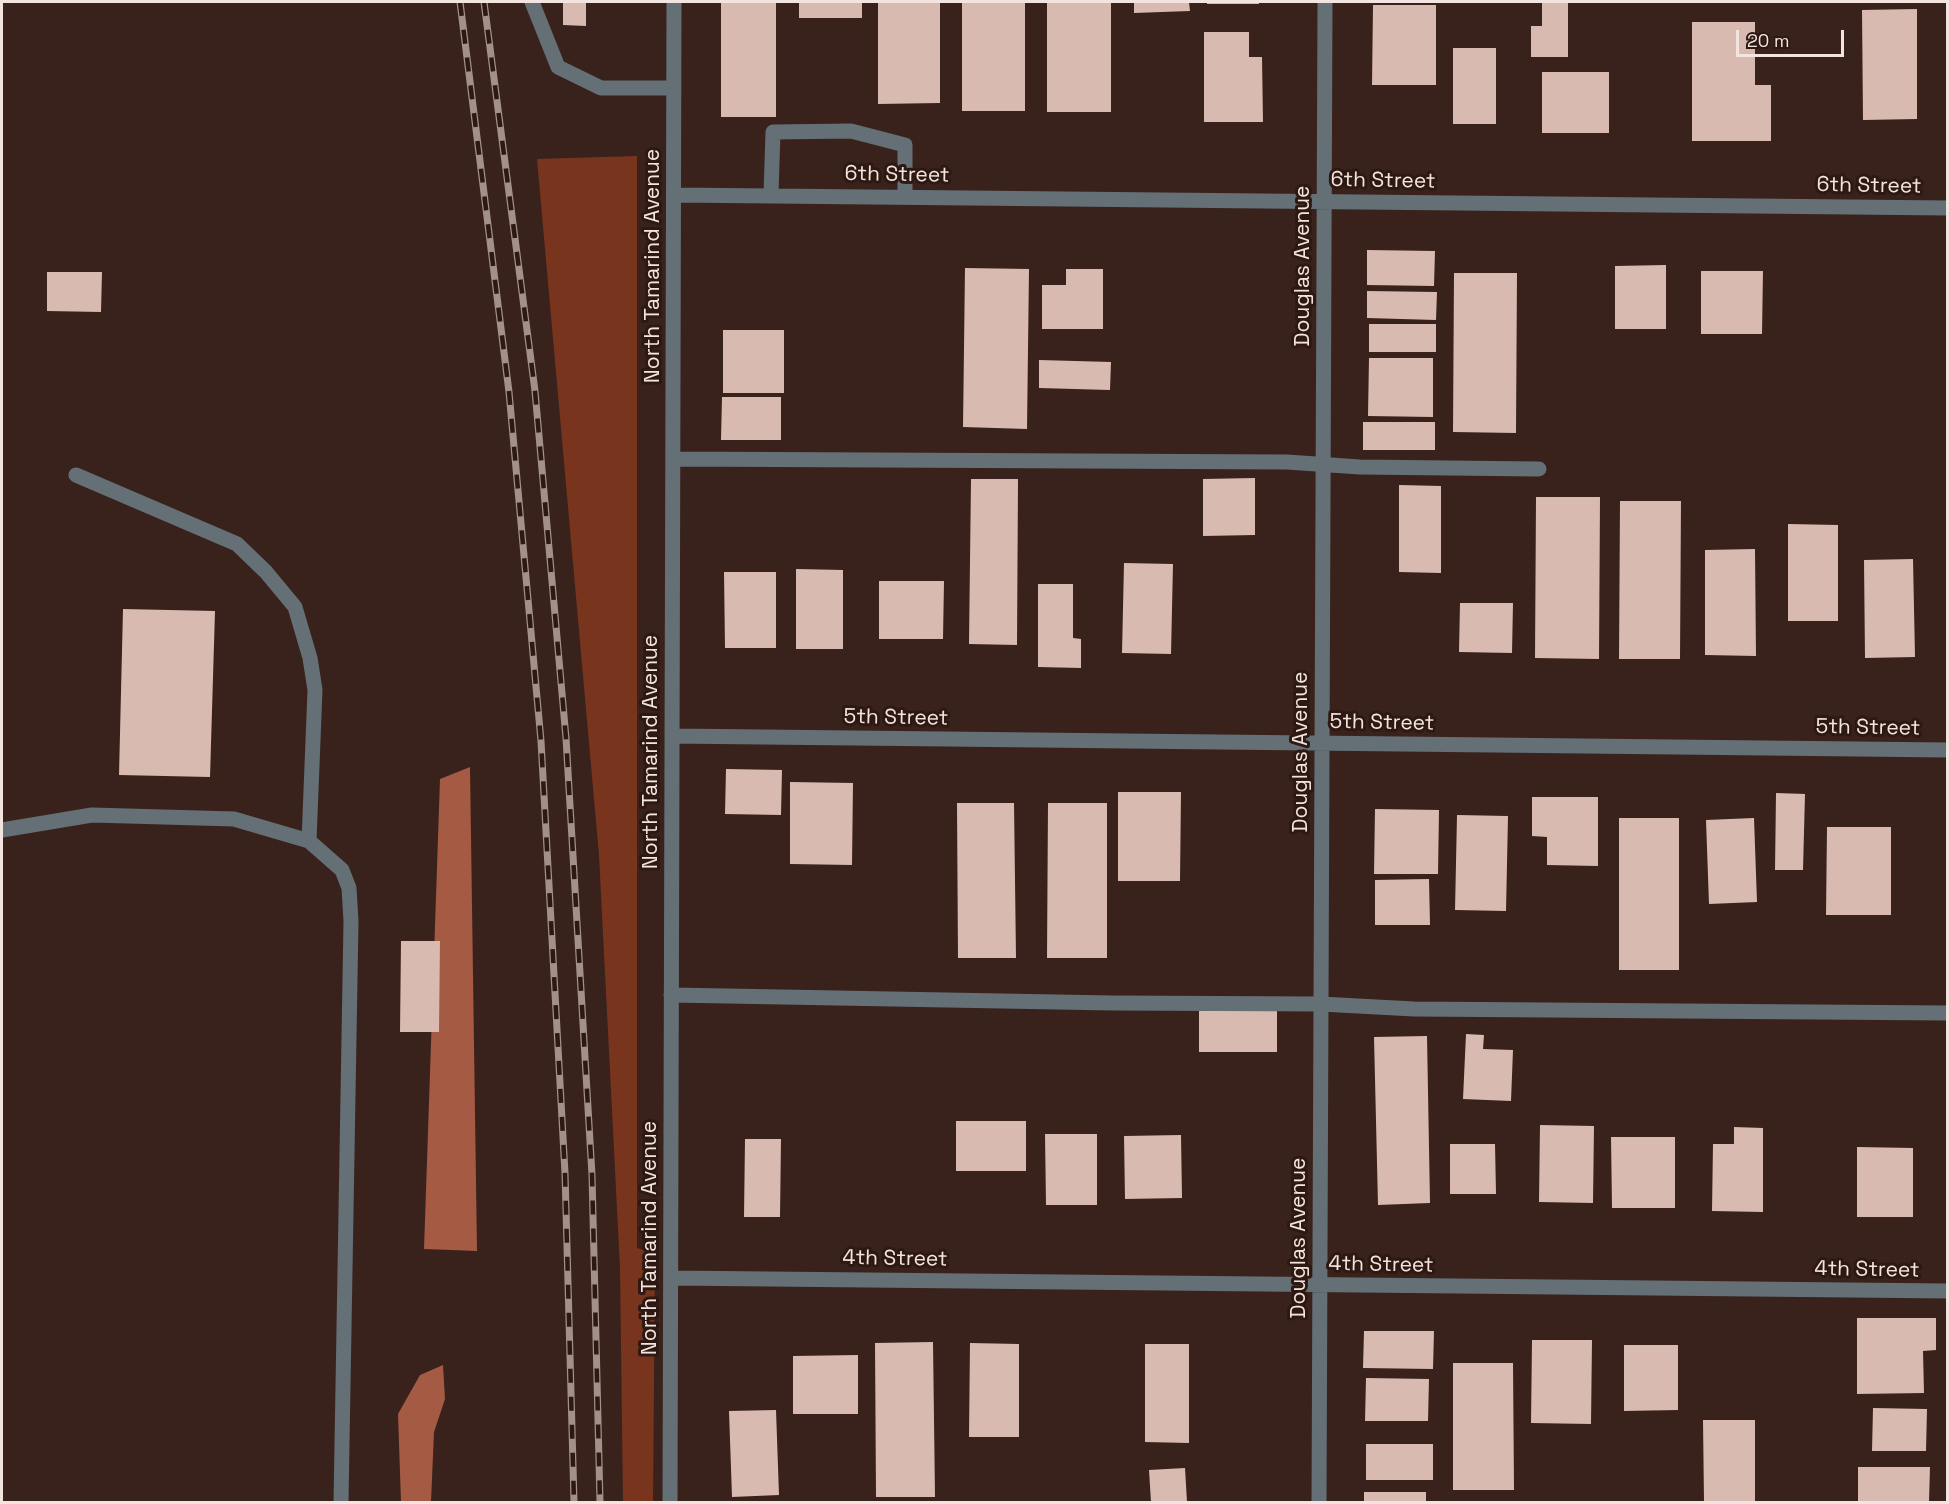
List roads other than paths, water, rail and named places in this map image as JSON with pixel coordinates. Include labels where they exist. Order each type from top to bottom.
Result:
[{"type":"street","points":[[532,2],[558,67],[601,88],[674,88]]},
{"type":"street","name":"North Tamarind Avenue","points":[[670,1503],[674,2]]},
{"type":"street","name":"Douglas Avenue","points":[[1319,1503],[1325,2]]},
{"type":"street","points":[[771,194],[773,132],[851,131],[904,145],[905,196]]},
{"type":"street","name":"6th Street","points":[[674,195],[771,194],[1947,208]]},
{"type":"street","points":[[673,459],[1287,462],[1323,465],[1539,469]]},
{"type":"street","points":[[76,475],[237,544],[266,572],[295,607],[310,657],[315,690],[309,841]]},
{"type":"street","name":"5th Street","points":[[672,736],[1947,750]]},
{"type":"street","points":[[2,830],[92,815],[234,819],[309,841],[342,870],[349,888],[350,910],[341,1503]]},
{"type":"street","points":[[671,995],[1113,1003],[1321,1004],[1414,1009],[1947,1012]]},
{"type":"street","name":"4th Street","points":[[670,1278],[1947,1291]]},
{"type":"railway","points":[[460,2],[509,392],[541,741],[565,1173],[574,1502]]},
{"type":"railway","points":[[484,2],[535,391],[566,738],[592,1175],[600,1502]]}]
